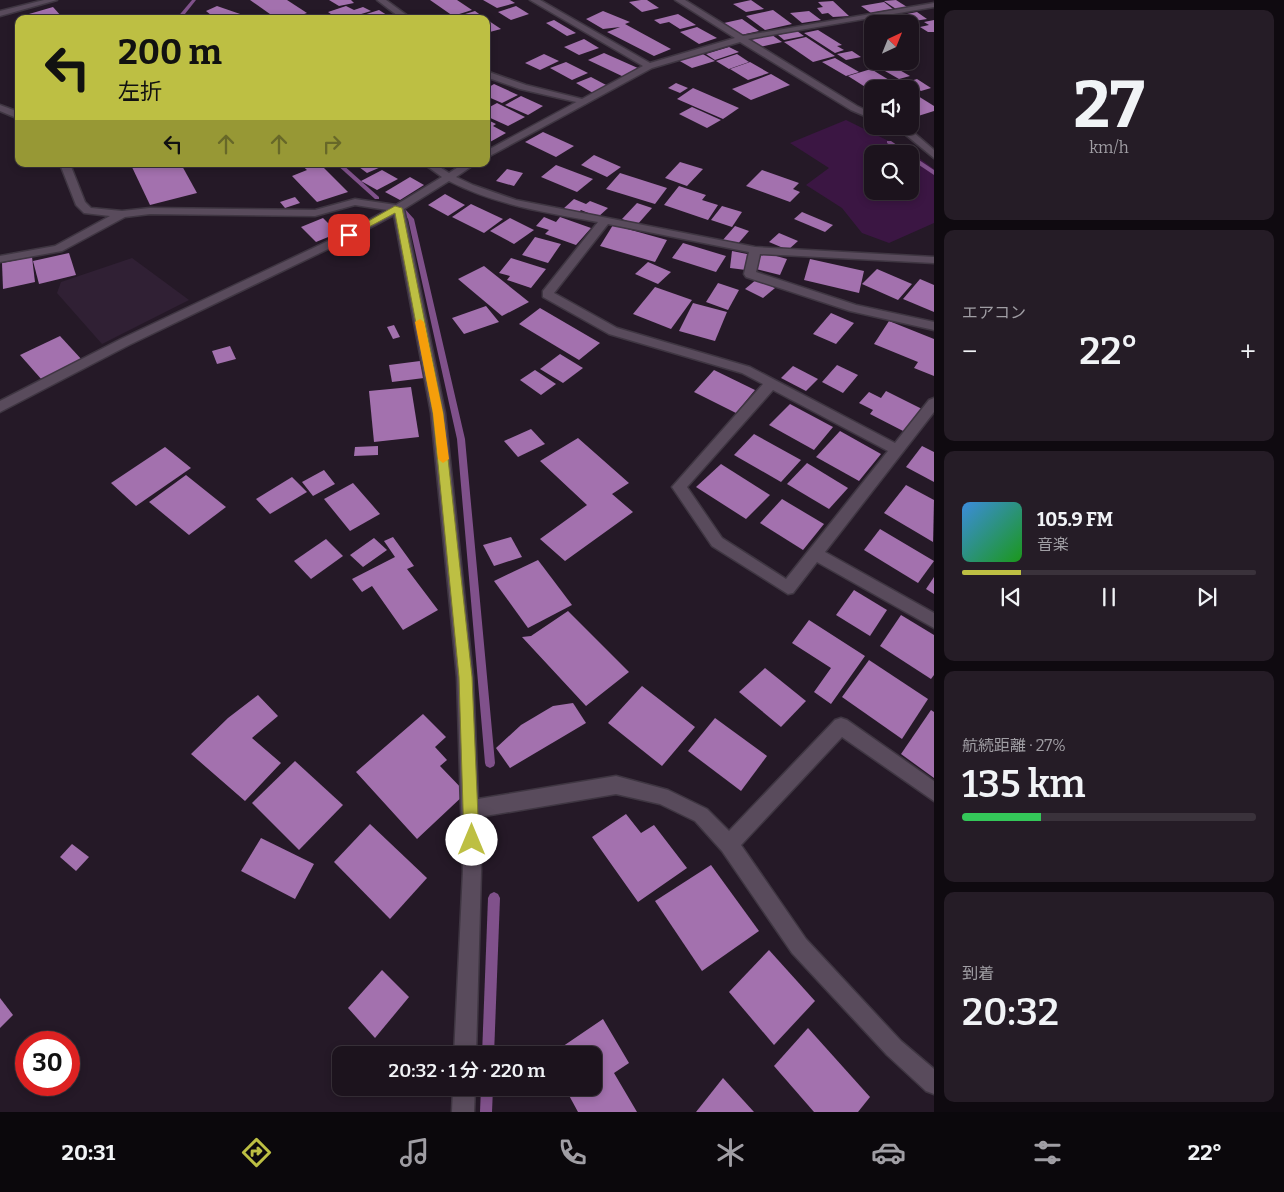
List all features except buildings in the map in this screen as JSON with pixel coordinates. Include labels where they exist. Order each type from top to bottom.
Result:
[{"type":"street","points":[[0,14],[53,0]]},
{"type":"street","points":[[381,0],[402,15]]},
{"type":"street","points":[[534,0],[649,66]]},
{"type":"street","points":[[679,0],[740,39],[864,112]]},
{"type":"street","points":[[490,153],[649,66],[740,39],[833,20],[934,5]]},
{"type":"street","points":[[490,75],[523,87],[585,101]]},
{"type":"street","points":[[0,108],[15,114]]},
{"type":"street","points":[[911,135],[934,155]]},
{"type":"street","points":[[66,167],[80,203],[88,211],[122,214],[150,211],[315,213],[355,202],[398,208]]},
{"type":"street","points":[[433,167],[446,177],[510,202],[755,250],[934,260]]},
{"type":"street","points":[[0,407],[125,342],[349,235],[398,208],[464,167]]},
{"type":"street","points":[[398,208],[438,413],[465,677],[472,871],[465,1046]]},
{"type":"street","points":[[0,259],[58,249],[122,214]]},
{"type":"street","points":[[605,220],[548,294],[613,331],[746,370],[772,382],[897,450]]},
{"type":"street","points":[[755,250],[750,274],[854,308],[934,326]]},
{"type":"street","points":[[772,382],[679,487],[717,542],[788,588],[934,403]]},
{"type":"street","points":[[816,554],[934,621]]},
{"type":"street","points":[[729,844],[841,726],[934,792]]},
{"type":"street","points":[[471,809],[616,785],[662,796],[701,815],[729,844],[799,946],[894,1048],[934,1083]]},
{"type":"street","points":[[463,1112],[464,1096]]},
{"type":"shaded area","points":[[846,120],[864,129],[864,135],[876,135],[897,145],[864,145],[864,200],[919,200],[919,158],[934,169],[934,223],[889,243],[862,233],[842,208],[806,185],[829,168],[790,143]]},
{"type":"shaded area","points":[[132,258],[189,300],[102,344],[57,293],[61,282]]},
{"type":"waterway","points":[[181,15],[194,0]]},
{"type":"waterway","points":[[889,142],[894,145]]},
{"type":"waterway","points":[[919,162],[934,173]]},
{"type":"waterway","points":[[342,167],[377,198]]},
{"type":"waterway","points":[[403,210],[411,219],[461,439],[490,763]]},
{"type":"waterway","points":[[488,1046],[494,898]]},
{"type":"waterway","points":[[486,1112],[487,1096]]},
{"type":"slow traffic","points":[[420,322],[438,413],[443,459]]},
{"type":"route","points":[[349,235],[398,208],[438,413],[454,553],[465,677],[472,840]]}]
